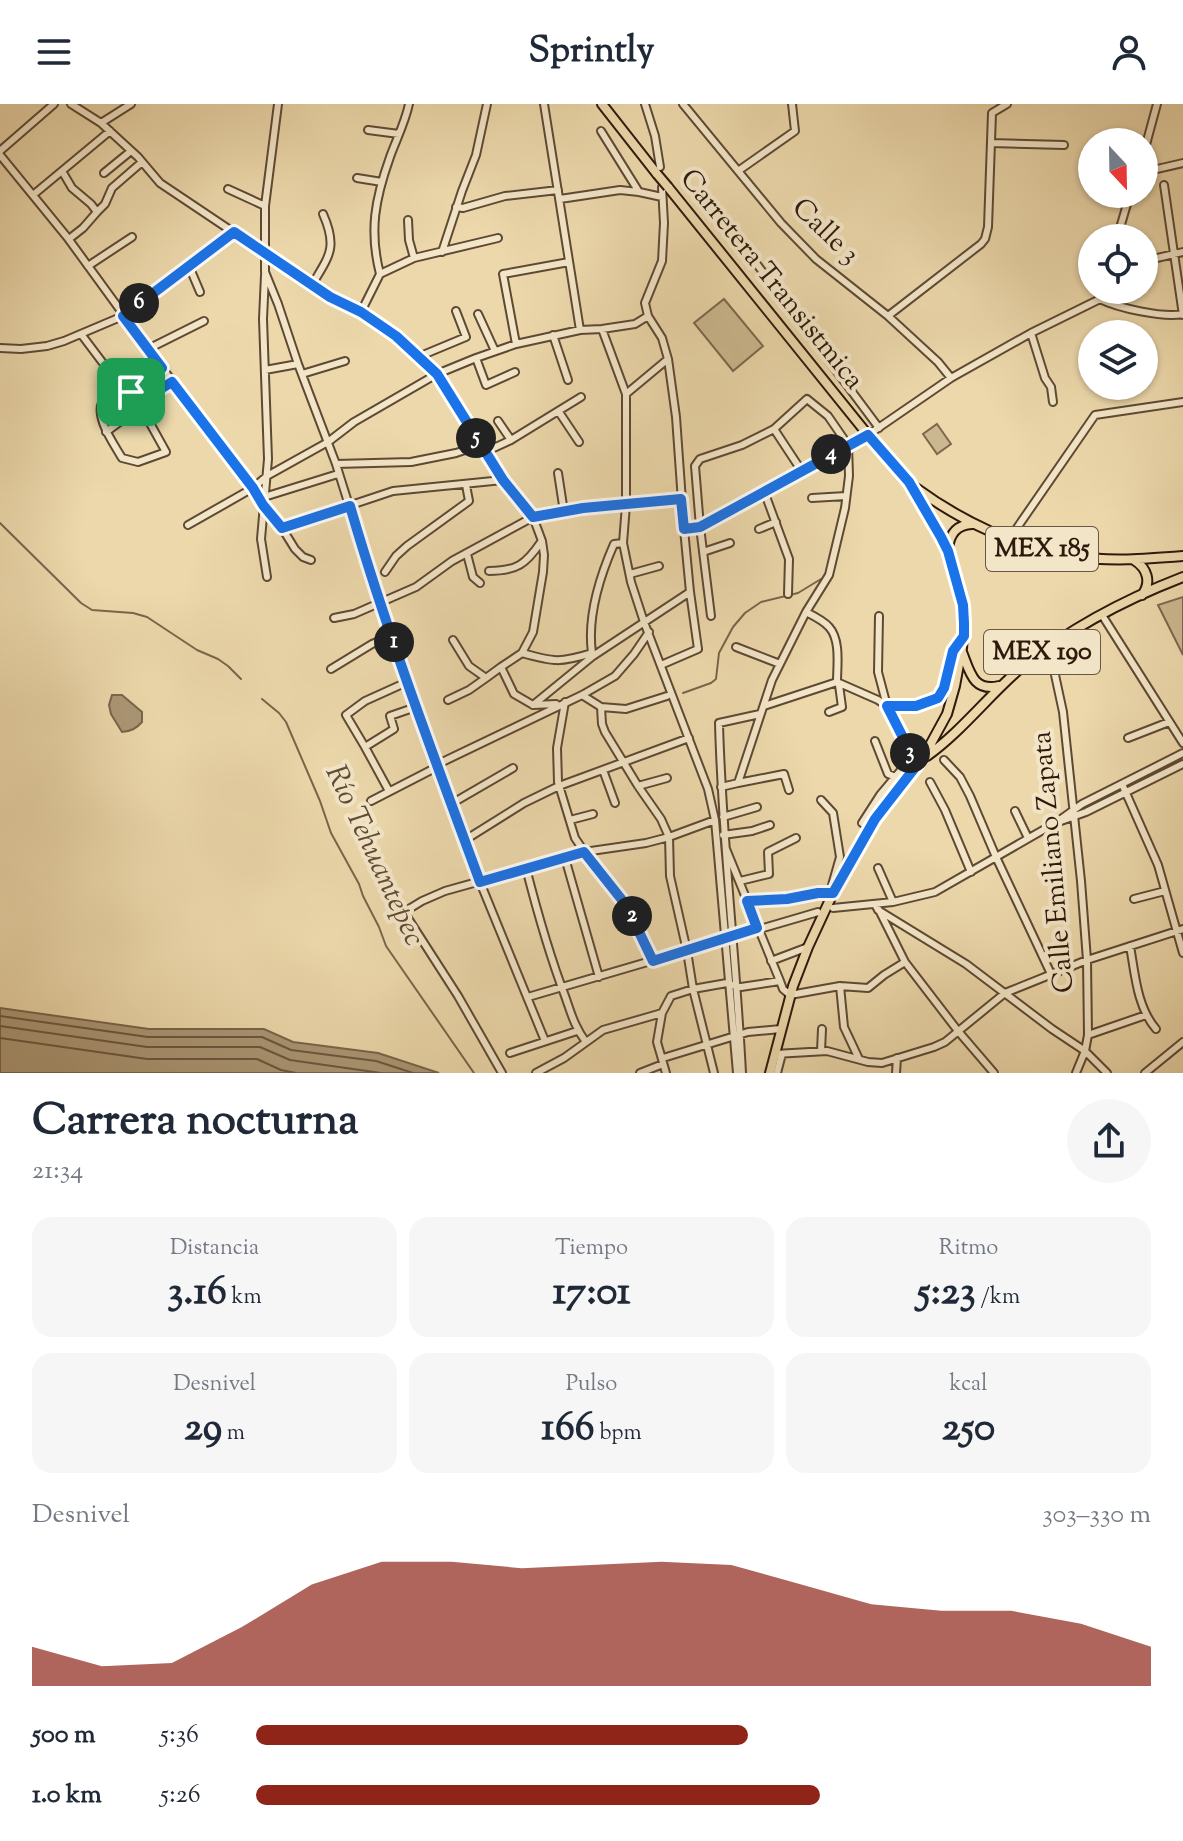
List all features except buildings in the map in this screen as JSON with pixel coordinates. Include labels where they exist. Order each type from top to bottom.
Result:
[{"type":"main road","name":"Carretera Transistmica","points":[[602,104],[659,170],[665,187],[909,482],[948,551],[963,605],[962,651],[947,714],[875,819],[832,892],[790,995],[778,1054],[770,1073]]},
{"type":"main road","name":"Carretera Transistmica","points":[[909,482],[976,525],[1048,551],[1075,557],[1134,560],[1183,556]]},
{"type":"main road","points":[[948,551],[949,538],[959,527],[976,525]]},
{"type":"main road","points":[[1134,560],[1147,576],[1147,589],[1141,596]]},
{"type":"main road","name":"Carretera Transistmica","points":[[917,760],[931,754],[1001,686],[1049,647],[1102,615],[1183,577]]},
{"type":"main road","points":[[962,651],[977,683],[988,688],[1001,686]]},
{"type":"street","points":[[54,104],[0,153],[69,239],[172,382],[264,501],[295,549],[311,560]]},
{"type":"street","points":[[71,104],[101,123],[160,183],[330,297],[361,312],[396,336],[437,374],[503,480],[533,517],[544,555],[533,632],[522,653],[469,690],[448,700]]},
{"type":"street","points":[[101,123],[131,104]]},
{"type":"street","points":[[267,577],[261,539],[268,459],[263,319],[265,206],[278,104]]},
{"type":"street","points":[[380,274],[374,252],[374,222],[382,182],[409,104]]},
{"type":"street","points":[[442,252],[476,155],[487,104]]},
{"type":"street","points":[[544,104],[580,330]]},
{"type":"street","name":"Calle 3","points":[[683,104],[781,223],[816,259],[888,316],[951,378]]},
{"type":"street","points":[[738,171],[795,131],[792,104]]},
{"type":"street","points":[[888,316],[985,239],[992,113],[1007,104]]},
{"type":"street","points":[[1150,128],[1157,104]]},
{"type":"street","points":[[648,105],[659,170]]},
{"type":"street","points":[[368,130],[399,134]]},
{"type":"street","points":[[33,195],[110,131]]},
{"type":"street","points":[[601,131],[639,192]]},
{"type":"street","points":[[991,143],[1064,145]]},
{"type":"street","points":[[104,173],[131,151]]},
{"type":"street","points":[[69,239],[105,204],[112,188],[142,162]]},
{"type":"street","points":[[1158,169],[1183,163]]},
{"type":"street","points":[[62,171],[72,188],[97,212]]},
{"type":"street","points":[[357,178],[382,182]]},
{"type":"street","points":[[684,529],[700,527],[868,435],[951,378],[1101,296],[1110,304],[1163,315],[1183,314],[1164,185]]},
{"type":"street","points":[[661,665],[698,649],[668,359],[662,338],[648,316],[645,303],[662,261],[662,197],[665,187]]},
{"type":"street","points":[[228,189],[265,206]]},
{"type":"street","points":[[456,207],[463,208],[505,196],[558,190]]},
{"type":"street","points":[[560,199],[620,190],[662,197]]},
{"type":"street","points":[[312,285],[332,242],[323,214]]},
{"type":"street","points":[[408,220],[414,258]]},
{"type":"street","points":[[0,348],[47,346],[123,316],[234,232]]},
{"type":"street","points":[[88,266],[132,237]]},
{"type":"street","points":[[361,312],[380,274],[414,258],[498,238]]},
{"type":"street","points":[[1158,258],[1183,252]]},
{"type":"street","points":[[753,259],[879,428]]},
{"type":"street","points":[[516,344],[503,274],[569,262]]},
{"type":"street","points":[[189,266],[200,292]]},
{"type":"street","points":[[265,272],[336,464],[376,592],[384,601],[392,636],[436,766],[545,1041]]},
{"type":"street","points":[[418,357],[466,337],[456,311]]},
{"type":"street","points":[[478,314],[495,351]]},
{"type":"street","points":[[188,525],[437,374],[516,344],[580,330],[635,324],[648,316]]},
{"type":"street","points":[[148,349],[204,321]]},
{"type":"street","points":[[602,329],[626,394],[623,543],[644,622],[719,819],[725,846],[729,938]]},
{"type":"street","points":[[1031,333],[1045,378],[1051,387],[1053,402]]},
{"type":"street","points":[[81,334],[152,428]]},
{"type":"street","points":[[553,335],[568,380]]},
{"type":"street","points":[[476,358],[486,385],[515,372]]},
{"type":"street","points":[[626,394],[668,359]]},
{"type":"street","points":[[302,374],[345,361]]},
{"type":"street","points":[[265,370],[298,364]]},
{"type":"street","points":[[149,395],[144,406],[166,452],[138,462],[122,458],[106,432],[100,409],[103,399],[162,368]]},
{"type":"street","points":[[106,432],[136,410],[149,395],[172,382]]},
{"type":"street","points":[[121,387],[137,396],[149,395]]},
{"type":"street","points":[[336,464],[411,462],[482,448],[511,440],[581,397]]},
{"type":"street","points":[[711,616],[695,466],[700,459],[742,445],[774,429],[807,399],[828,416],[848,445],[846,496],[826,578],[772,680],[738,783]]},
{"type":"street","points":[[1010,538],[1095,415],[1183,402]]},
{"type":"street","points":[[559,412],[579,442]]},
{"type":"street","points":[[498,421],[511,440]]},
{"type":"street","points":[[774,429],[801,470]]},
{"type":"street","points":[[558,473],[564,512]]},
{"type":"street","points":[[264,501],[338,474]]},
{"type":"street","points":[[282,528],[393,491],[503,480]]},
{"type":"street","points":[[385,572],[407,546],[469,501],[466,485]]},
{"type":"street","points":[[764,491],[789,559],[788,594]]},
{"type":"street","points":[[812,498],[846,496]]},
{"type":"street","points":[[334,618],[354,614],[416,587],[452,561],[533,517],[681,499]]},
{"type":"street","points":[[759,529],[776,522]]},
{"type":"street","points":[[489,571],[521,566],[542,541]]},
{"type":"street","points":[[593,654],[590,638],[598,591],[614,544],[623,543]]},
{"type":"street","points":[[703,552],[730,543]]},
{"type":"street","points":[[467,554],[473,577],[480,583]]},
{"type":"street","points":[[630,574],[659,566]]},
{"type":"street","points":[[533,705],[593,654],[690,592]]},
{"type":"street","points":[[806,612],[833,633],[842,707],[829,712]]},
{"type":"street","points":[[1102,615],[1183,743]]},
{"type":"street","points":[[862,823],[880,795],[917,760],[887,706],[878,672],[879,616]]},
{"type":"street","points":[[371,801],[615,676],[649,632]]},
{"type":"street","points":[[331,669],[372,644],[392,636]]},
{"type":"street","points":[[764,706],[837,682],[887,706],[916,706],[938,698],[944,688],[953,651],[964,636]]},
{"type":"street","points":[[453,640],[469,666],[486,678]]},
{"type":"street","points":[[736,647],[780,664]]},
{"type":"street","name":"Calle Emiliano Zapata","points":[[1049,647],[1063,712],[1087,960],[1088,1035],[1076,1073]]},
{"type":"street","points":[[522,653],[551,661],[593,654]]},
{"type":"street","points":[[501,667],[514,694],[533,705],[562,703]]},
{"type":"street","points":[[389,791],[346,715],[365,701],[407,682]]},
{"type":"street","points":[[582,695],[601,707],[626,709],[667,696]]},
{"type":"street","points":[[562,703],[557,748],[559,786],[575,838],[626,905],[653,961]]},
{"type":"street","points":[[365,747],[394,729],[390,716],[416,707]]},
{"type":"street","points":[[601,707],[605,732],[661,819],[669,837],[670,876],[714,1073]]},
{"type":"street","points":[[740,1073],[719,819],[719,723],[760,714]]},
{"type":"street","points":[[1128,738],[1169,722]]},
{"type":"street","points":[[465,840],[524,803],[559,786],[689,738]]},
{"type":"street","points":[[875,741],[888,774],[896,777]]},
{"type":"street","points":[[833,908],[877,907],[935,892],[1122,784],[1183,753]]},
{"type":"street","points":[[944,760],[960,777],[970,796],[1051,974]]},
{"type":"street","points":[[1074,812],[1126,792],[1183,764]]},
{"type":"street","points":[[451,804],[513,768]]},
{"type":"street","points":[[603,770],[615,803]]},
{"type":"street","points":[[721,787],[784,774],[789,790]]},
{"type":"street","points":[[638,786],[667,778]]},
{"type":"street","points":[[930,782],[971,872]]},
{"type":"street","points":[[1122,784],[1158,865],[1180,930],[1183,953]]},
{"type":"street","points":[[747,901],[832,892],[840,857],[833,813],[821,800]]},
{"type":"street","points":[[502,1073],[458,996],[404,912],[445,891],[584,852],[669,837],[757,807]]},
{"type":"street","points":[[1015,811],[1028,838]]},
{"type":"street","points":[[570,820],[593,814]]},
{"type":"street","points":[[723,835],[770,825]]},
{"type":"street","points":[[740,881],[769,874],[768,852],[796,838]]},
{"type":"street","points":[[725,846],[783,989],[790,995],[840,986],[868,988],[905,962]]},
{"type":"street","points":[[565,858],[599,977]]},
{"type":"street","points":[[526,868],[562,988],[577,1031],[586,1042]]},
{"type":"street","points":[[878,868],[893,902]]},
{"type":"street","points":[[1134,899],[1165,891]]},
{"type":"street","points":[[877,907],[905,962],[994,1073]]},
{"type":"street","points":[[877,907],[966,964],[1085,1051],[1107,1073]]},
{"type":"street","points":[[528,997],[818,912]]},
{"type":"street","points":[[777,1073],[778,1054],[833,1051],[882,1063],[934,1047],[945,1042],[1005,993],[1087,960],[1180,930]]},
{"type":"street","points":[[1130,946],[1139,994],[1146,1015],[1156,1029]]},
{"type":"street","points":[[771,961],[808,947]]},
{"type":"street","points":[[666,1073],[657,1042],[662,1013],[671,996],[693,989],[741,987],[780,981]]},
{"type":"street","points":[[840,986],[844,1027],[859,1059]]},
{"type":"street","points":[[536,1073],[564,1058],[603,1030],[662,1013]]},
{"type":"street","points":[[1088,1035],[1146,1015]]},
{"type":"street","points":[[640,1073],[663,1061],[748,1032],[781,1029]]},
{"type":"street","points":[[821,1051],[822,1029]]},
{"type":"street","points":[[510,1053],[577,1031]]},
{"type":"street","points":[[1145,1073],[1183,1042]]},
{"type":"street","points":[[896,1073],[897,1058]]},
{"type":"street","points":[[867,1073],[868,1062]]},
{"type":"shaded area","points":[[724,299],[763,346],[733,371],[694,323]]},
{"type":"shaded area","points":[[937,424],[951,444],[937,454],[923,434]]},
{"type":"shaded area","points":[[1183,597],[1183,655],[1158,605]]},
{"type":"water","points":[[112,695],[122,695],[142,712],[142,722],[138,726],[122,732],[111,714],[109,705]]},
{"type":"water","points":[[0,1008],[149,1029],[264,1029],[293,1042],[378,1053],[439,1073],[0,1073]]},
{"type":"waterway","name":"Río Tehuantepec","points":[[0,523],[81,603],[92,610],[147,617],[197,650],[218,659],[241,679]]},
{"type":"waterway","points":[[683,693],[716,679],[719,653],[733,627],[745,613],[761,602],[798,593],[821,579]]},
{"type":"waterway","name":"Río Tehuantepec","points":[[262,699],[286,722],[331,833],[359,884],[386,946],[474,1073]]},
{"type":"route","points":[[234,232],[330,297],[361,312],[396,336],[437,374],[503,480],[533,517],[583,508],[681,499],[684,529],[700,527],[868,435],[909,482],[930,516],[948,551],[963,605],[964,636],[953,651],[944,688],[938,698],[916,706],[887,706],[917,765],[875,819],[833,893],[747,901],[757,928],[653,961],[626,905],[584,852],[480,882],[423,730],[350,506],[282,528],[172,382],[149,395],[137,396],[131,392],[121,387],[162,368],[123,316],[234,232]]}]
